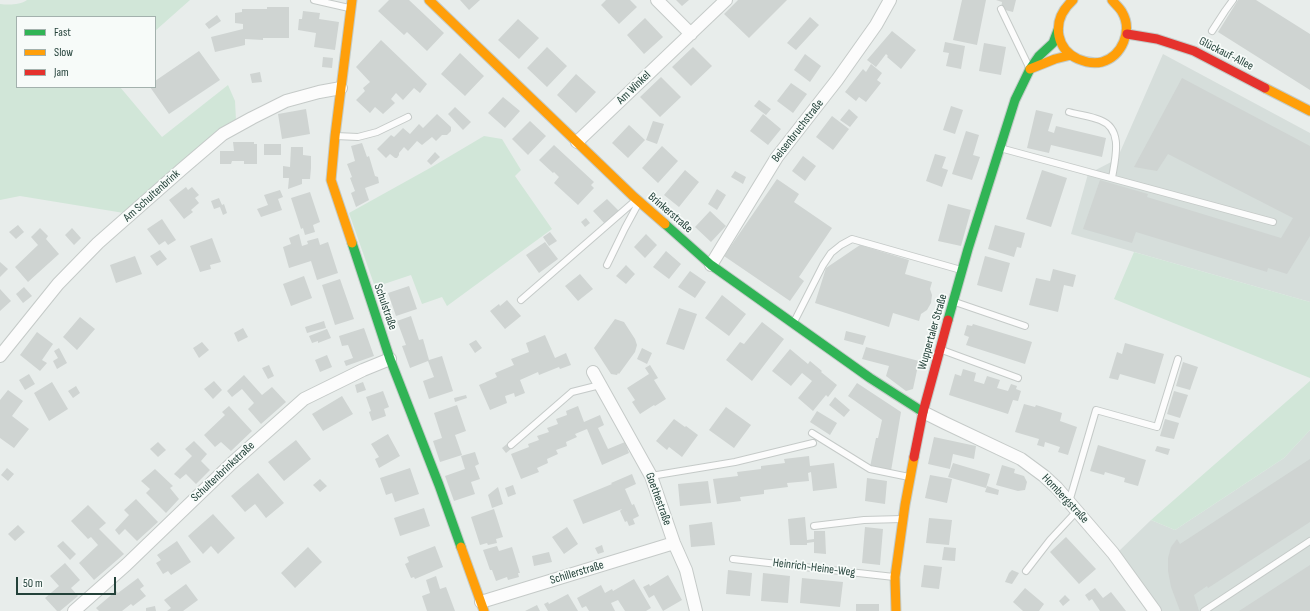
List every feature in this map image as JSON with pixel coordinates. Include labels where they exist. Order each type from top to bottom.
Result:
[{"type":"street","name":"Brinkerstraße","points":[[428,0],[638,201],[711,266],[870,378],[923,412]]},
{"type":"street","points":[[658,0],[691,34]]},
{"type":"street","name":"Am Winkel","points":[[577,142],[726,0]]},
{"type":"street","name":"Beisenbruchstraße","points":[[711,266],[777,156],[837,80],[876,25],[890,0]]},
{"type":"street","points":[[1058,30],[1060,42],[1065,50],[1070,56],[1078,60],[1087,63],[1096,63],[1113,57],[1120,50],[1127,34],[1126,18],[1122,10],[1112,0]]},
{"type":"street","name":"Wuppertaler Straße","points":[[896,611],[895,577],[909,477],[923,412],[940,350],[999,148],[1015,100],[1030,69],[1039,56],[1053,43],[1058,30],[1061,14],[1068,2]]},
{"type":"street","name":"Schulstraße","points":[[352,4],[334,136],[331,180],[390,359],[439,485],[482,607]]},
{"type":"street","name":"Glückauf-Allee","points":[[1127,34],[1157,39],[1194,51],[1310,111]]},
{"type":"street","points":[[1030,69],[1055,59],[1070,56]]},
{"type":"street","name":"Am Schultenbrink","points":[[0,356],[58,284],[98,243],[223,134],[286,101],[341,88]]},
{"type":"street","name":"Schultenbrinkstraße","points":[[74,611],[126,565],[242,454],[304,399],[363,370],[390,359]]},
{"type":"street","name":"Goethestraße","points":[[593,372],[651,476],[674,543],[686,570],[696,611]]},
{"type":"street","name":"Hombergstraße","points":[[923,412],[1021,459],[1050,481],[1113,553],[1156,611]]},
{"type":"street","name":"Schillerstraße","points":[[482,607],[674,543]]},
{"type":"lane","points":[[314,0],[352,4]]},
{"type":"lane","points":[[1212,31],[1233,0]]},
{"type":"lane","points":[[1001,9],[1030,69]]},
{"type":"lane","points":[[1069,112],[1101,120],[1112,128],[1116,140],[1112,178]]},
{"type":"lane","points":[[334,136],[358,137],[377,132],[408,117]]},
{"type":"lane","points":[[999,148],[1273,222]]},
{"type":"lane","points":[[607,265],[638,201]]},
{"type":"lane","points":[[521,300],[638,201]]},
{"type":"lane","points":[[793,324],[823,265],[831,254],[841,245],[852,239],[963,270]]},
{"type":"lane","points":[[954,301],[1025,326]]},
{"type":"lane","points":[[940,350],[1018,378]]},
{"type":"lane","points":[[1026,571],[1050,540],[1073,506],[1096,410],[1157,427],[1178,359]]},
{"type":"lane","points":[[511,445],[572,392],[600,385]]},
{"type":"lane","points":[[812,433],[870,469],[909,477]]},
{"type":"lane","points":[[651,476],[736,462],[813,443]]},
{"type":"lane","points":[[814,526],[864,520],[903,519]]},
{"type":"lane","points":[[1204,611],[1310,541]]},
{"type":"lane","name":"Heinrich-Heine-Weg","points":[[733,558],[895,577]]},
{"type":"shaded area","points":[[1163,54],[1310,133],[1310,302],[1071,234],[1088,174],[1117,159]]},
{"type":"shaded area","points":[[1310,430],[1310,611],[1160,611],[1118,552],[1151,520],[1175,530],[1284,458]]},
{"type":"green space","points":[[27,0],[190,0],[156,30],[156,16],[16,16],[16,88],[121,88],[162,137],[228,85],[235,101],[236,120],[124,213],[20,196],[0,200],[0,4],[21,3]]},
{"type":"green space","points":[[484,136],[502,139],[521,170],[515,176],[552,229],[447,306],[442,297],[422,304],[411,275],[375,287],[349,213]]},
{"type":"green space","points":[[1134,252],[1310,302],[1310,378],[1114,299]]},
{"type":"green space","points":[[1310,381],[1310,430],[1284,458],[1175,530],[1151,520]]},
{"type":"building","points":[[389,0],[409,0],[444,33],[427,51],[407,32],[404,35],[378,11]]},
{"type":"building","points":[[460,0],[480,0],[469,10]]},
{"type":"building","points":[[606,0],[630,0],[637,7],[619,24],[601,5]]},
{"type":"building","points":[[676,0],[689,0],[682,6]]},
{"type":"building","points":[[738,0],[787,0],[749,38],[724,14]]},
{"type":"building","points":[[962,0],[986,0],[977,45],[953,40]]},
{"type":"building","points":[[996,0],[1016,0],[1013,12],[1001,9],[1002,2]]},
{"type":"building","points":[[1238,0],[1256,0],[1310,34],[1310,90],[1218,32]]},
{"type":"building","points":[[267,7],[289,7],[289,38],[263,38],[263,40],[245,39],[245,45],[215,52],[211,37],[243,29],[243,24],[235,23],[235,13],[242,12],[242,9],[267,9]]},
{"type":"building","points":[[303,11],[320,13],[319,19],[339,22],[335,50],[314,47],[316,33],[298,30],[299,19],[302,19]]},
{"type":"building","points":[[217,15],[221,21],[209,29],[205,24]]},
{"type":"building","points":[[810,17],[819,25],[796,50],[787,43]]},
{"type":"building","points":[[645,18],[663,37],[644,54],[627,35]]},
{"type":"building","points":[[518,19],[539,38],[519,59],[498,40]]},
{"type":"building","points":[[892,31],[916,50],[901,69],[887,57],[888,56],[886,54],[876,67],[867,60]]},
{"type":"building","points":[[381,40],[427,84],[420,93],[414,88],[403,100],[396,93],[391,99],[395,103],[383,114],[375,107],[370,113],[356,100],[365,91],[363,88],[370,82],[356,67]]},
{"type":"building","points":[[945,42],[965,46],[961,69],[946,66],[949,53],[943,52]]},
{"type":"building","points":[[984,43],[1006,47],[1001,75],[979,71]]},
{"type":"building","points":[[547,47],[567,66],[547,87],[527,68]]},
{"type":"building","points":[[693,47],[712,66],[691,86],[672,67]]},
{"type":"building","points":[[199,51],[220,80],[169,114],[151,88],[156,88],[156,80]]},
{"type":"building","points":[[460,53],[484,76],[465,96],[441,74]]},
{"type":"building","points":[[805,54],[821,66],[810,82],[794,70]]},
{"type":"building","points":[[323,57],[333,58],[332,68],[322,67]]},
{"type":"building","points":[[871,64],[882,73],[877,80],[881,83],[866,102],[859,97],[856,101],[845,92],[863,69],[866,72]]},
{"type":"building","points":[[260,72],[262,82],[252,83],[250,74]]},
{"type":"building","points":[[576,74],[596,92],[576,113],[557,95]]},
{"type":"building","points":[[661,77],[681,97],[660,117],[640,97]]},
{"type":"building","points":[[1182,78],[1310,146],[1310,236],[1287,274],[1268,268],[1267,272],[1136,232],[1132,243],[1083,229],[1100,180],[1148,194],[1147,197],[1281,238],[1293,218],[1168,154],[1157,171],[1134,167]]},
{"type":"building","points":[[791,83],[807,94],[793,113],[777,101]]},
{"type":"building","points":[[503,97],[520,111],[505,128],[488,113]]},
{"type":"building","points":[[759,100],[771,109],[766,115],[754,106]]},
{"type":"building","points":[[951,106],[963,110],[955,134],[943,130]]},
{"type":"building","points":[[455,107],[471,122],[463,130],[448,114]]},
{"type":"building","points":[[306,109],[310,134],[282,139],[278,114]]},
{"type":"building","points":[[849,109],[858,117],[850,127],[840,120]]},
{"type":"building","points":[[1036,110],[1053,114],[1048,131],[1054,133],[1056,126],[1106,138],[1102,157],[1051,145],[1049,153],[1027,148]]},
{"type":"building","points":[[437,114],[451,127],[451,131],[447,135],[442,135],[436,141],[432,137],[422,145],[417,141],[408,151],[404,147],[397,158],[390,154],[386,158],[377,149],[391,135],[394,137],[403,128],[410,134],[419,124],[423,128]]},
{"type":"building","points":[[763,114],[781,129],[768,145],[750,131]]},
{"type":"building","points":[[832,116],[849,129],[833,150],[816,137]]},
{"type":"building","points":[[530,121],[546,136],[528,155],[512,139]]},
{"type":"building","points":[[653,121],[664,124],[657,144],[646,140]]},
{"type":"building","points":[[629,125],[645,140],[628,158],[612,143]]},
{"type":"building","points":[[966,131],[979,135],[973,155],[980,157],[972,180],[952,174]]},
{"type":"building","points":[[233,142],[254,142],[254,144],[257,144],[257,164],[244,164],[244,161],[232,161],[231,164],[220,164],[220,151],[234,151]]},
{"type":"building","points":[[362,143],[367,157],[369,156],[375,176],[378,177],[379,183],[365,188],[369,200],[356,207],[351,193],[355,191],[347,164],[355,161],[351,146]]},
{"type":"building","points":[[264,144],[281,144],[281,155],[264,155]]},
{"type":"building","points":[[554,145],[594,182],[591,185],[594,188],[578,205],[554,183],[559,177],[539,160]]},
{"type":"building","points":[[662,146],[678,161],[658,183],[642,168]]},
{"type":"building","points":[[291,147],[303,147],[303,155],[311,156],[311,168],[310,179],[302,179],[302,184],[288,189],[289,178],[283,178],[283,166],[290,167]]},
{"type":"building","points":[[435,152],[440,157],[431,165],[427,161]]},
{"type":"building","points":[[935,154],[946,157],[942,168],[948,170],[942,187],[926,181]]},
{"type":"building","points":[[803,156],[816,166],[805,181],[792,171]]},
{"type":"building","points":[[685,170],[699,182],[679,207],[664,195]]},
{"type":"building","points":[[1042,170],[1067,178],[1051,227],[1026,219]]},
{"type":"building","points":[[735,171],[746,177],[743,184],[731,177]]},
{"type":"building","points":[[777,179],[799,194],[794,202],[832,228],[799,277],[804,281],[790,301],[724,256]]},
{"type":"building","points":[[186,187],[188,190],[192,187],[199,195],[195,198],[199,203],[191,210],[193,212],[184,219],[169,200]]},
{"type":"building","points":[[717,189],[726,195],[717,210],[708,204]]},
{"type":"building","points":[[280,190],[283,197],[278,199],[282,210],[261,217],[257,209],[268,205],[264,195]]},
{"type":"building","points":[[310,192],[320,222],[313,225],[315,232],[305,235],[303,228],[301,229],[291,198]]},
{"type":"building","points":[[219,198],[222,205],[224,204],[227,213],[223,215],[220,207],[214,209],[211,201]]},
{"type":"building","points":[[607,199],[619,211],[605,224],[593,211]]},
{"type":"building","points":[[948,204],[971,210],[961,246],[938,241]]},
{"type":"building","points":[[710,211],[726,226],[711,242],[695,227]]},
{"type":"building","points":[[586,218],[590,223],[585,227],[581,222]]},
{"type":"building","points":[[162,219],[176,240],[168,245],[165,241],[159,245],[147,229]]},
{"type":"building","points":[[18,225],[24,232],[16,239],[9,232]]},
{"type":"building","points":[[995,225],[1025,233],[1021,248],[1017,247],[1014,257],[988,249]]},
{"type":"building","points":[[40,228],[48,236],[46,239],[59,254],[28,282],[15,267],[38,245],[31,237]]},
{"type":"building","points":[[72,228],[81,238],[74,245],[65,235]]},
{"type":"building","points":[[550,232],[557,241],[549,246],[543,237]]},
{"type":"building","points":[[299,234],[302,246],[308,244],[307,241],[318,238],[320,245],[328,242],[338,273],[317,280],[311,261],[289,268],[283,247],[291,244],[289,238]]},
{"type":"building","points":[[646,234],[657,245],[645,258],[634,247]]},
{"type":"building","points":[[212,238],[221,262],[210,265],[211,269],[200,272],[190,246]]},
{"type":"building","points":[[545,242],[558,259],[539,273],[526,255]]},
{"type":"building","points":[[860,245],[909,260],[905,274],[932,282],[930,289],[932,295],[931,303],[927,310],[921,314],[919,321],[893,313],[889,327],[815,303],[826,268]]},
{"type":"building","points":[[160,250],[167,259],[157,266],[150,256]]},
{"type":"building","points":[[666,251],[681,264],[669,279],[653,267]]},
{"type":"building","points":[[135,256],[142,274],[116,283],[110,265]]},
{"type":"building","points":[[985,256],[1010,263],[1002,292],[977,285]]},
{"type":"building","points":[[0,262],[8,269],[0,277]]},
{"type":"building","points":[[626,265],[635,274],[626,284],[616,276]]},
{"type":"building","points":[[1053,269],[1076,275],[1073,287],[1064,285],[1058,312],[1029,305],[1036,278],[1050,281]]},
{"type":"building","points":[[690,271],[706,282],[695,298],[678,287]]},
{"type":"building","points":[[580,274],[593,289],[578,301],[565,286]]},
{"type":"building","points":[[304,276],[312,298],[291,306],[283,284]]},
{"type":"building","points":[[340,279],[354,319],[335,325],[322,285]]},
{"type":"building","points":[[409,286],[417,309],[396,316],[388,293]]},
{"type":"building","points":[[24,287],[32,296],[23,303],[16,294]]},
{"type":"building","points":[[0,289],[11,301],[0,311]]},
{"type":"building","points":[[722,295],[746,314],[729,336],[705,318]]},
{"type":"building","points":[[507,300],[521,316],[505,329],[490,311],[499,304],[500,306]]},
{"type":"building","points":[[679,308],[697,314],[684,350],[666,344]]},
{"type":"building","points":[[411,316],[419,340],[423,339],[429,360],[442,356],[453,391],[429,399],[423,381],[434,377],[428,361],[410,368],[402,346],[406,345],[397,321]]},
{"type":"building","points":[[80,317],[95,329],[77,350],[63,337]]},
{"type":"building","points":[[615,319],[624,322],[635,339],[637,345],[635,352],[617,375],[611,374],[594,348]]},
{"type":"building","points":[[324,321],[326,328],[307,333],[305,327]]},
{"type":"building","points":[[762,322],[784,339],[752,381],[726,360],[740,342],[744,344]]},
{"type":"building","points":[[973,324],[1032,342],[1025,364],[966,345],[969,337],[964,335],[967,325],[972,326]]},
{"type":"building","points":[[243,328],[248,337],[238,342],[234,333]]},
{"type":"building","points":[[364,328],[374,356],[346,366],[344,361],[353,358],[348,345],[342,346],[339,336]]},
{"type":"building","points":[[327,329],[331,338],[318,343],[318,341],[312,343],[309,336]]},
{"type":"building","points":[[846,331],[866,336],[863,345],[844,340]]},
{"type":"building","points":[[37,332],[53,344],[42,360],[47,363],[40,371],[20,355]]},
{"type":"building","points":[[545,335],[555,358],[566,353],[571,365],[560,369],[559,367],[539,375],[538,372],[520,380],[525,393],[515,397],[514,393],[505,396],[507,403],[490,410],[479,385],[497,377],[495,373],[514,365],[511,359],[529,352],[526,343]]},
{"type":"building","points":[[476,340],[482,348],[475,353],[469,344]]},
{"type":"building","points":[[202,342],[209,350],[199,358],[193,348]]},
{"type":"building","points":[[1125,343],[1164,354],[1155,384],[1120,374],[1118,380],[1109,378],[1117,352],[1122,354]]},
{"type":"building","points":[[866,347],[919,361],[913,389],[906,391],[886,376],[889,366],[862,359]]},
{"type":"building","points":[[59,348],[67,363],[57,369],[53,361],[58,358],[54,351]]},
{"type":"building","points":[[642,348],[652,353],[647,364],[637,359]]},
{"type":"building","points":[[790,349],[808,364],[810,361],[837,385],[828,397],[826,395],[813,411],[798,398],[812,381],[802,373],[791,386],[772,371]]},
{"type":"building","points":[[327,355],[332,367],[320,372],[315,360]]},
{"type":"building","points":[[1183,362],[1198,367],[1190,390],[1176,386]]},
{"type":"building","points":[[269,365],[274,376],[268,379],[262,368]]},
{"type":"building","points":[[650,365],[658,378],[654,380],[666,399],[640,414],[632,402],[635,400],[627,388],[649,374],[645,368]]},
{"type":"building","points":[[963,369],[976,373],[974,381],[984,384],[987,376],[1000,380],[997,388],[1008,391],[1011,384],[1017,386],[1016,389],[1021,391],[1018,401],[1013,400],[1008,414],[949,395],[955,374],[961,376]]},
{"type":"building","points":[[29,374],[35,384],[25,390],[19,380]]},
{"type":"building","points":[[244,375],[262,395],[272,387],[286,402],[261,424],[248,409],[254,403],[242,389],[232,397],[227,391]]},
{"type":"building","points":[[214,381],[222,390],[213,399],[204,389]]},
{"type":"building","points":[[52,382],[68,409],[49,421],[34,393]]},
{"type":"building","points":[[363,382],[366,390],[357,393],[355,385]]},
{"type":"building","points":[[857,383],[901,412],[891,471],[870,467],[876,438],[878,438],[882,420],[848,396]]},
{"type":"building","points":[[76,386],[80,393],[73,398],[68,391]]},
{"type":"building","points":[[8,390],[23,401],[12,416],[29,429],[14,448],[0,438],[0,400]]},
{"type":"building","points":[[383,391],[389,407],[384,409],[386,416],[372,421],[369,412],[371,411],[366,397]]},
{"type":"building","points":[[1174,391],[1188,395],[1180,418],[1167,414]]},
{"type":"building","points":[[466,395],[467,398],[455,402],[454,398]]},
{"type":"building","points":[[342,396],[353,414],[323,431],[312,414]]},
{"type":"building","points":[[835,397],[850,410],[844,417],[829,405]]},
{"type":"building","points":[[1024,404],[1035,407],[1036,405],[1062,413],[1060,421],[1077,427],[1068,455],[1058,452],[1060,447],[1045,442],[1044,447],[1037,445],[1039,439],[1015,432]]},
{"type":"building","points":[[457,405],[466,431],[455,435],[462,455],[440,462],[433,441],[442,438],[434,413]]},
{"type":"building","points":[[229,406],[252,431],[231,451],[221,442],[215,447],[204,435],[225,415],[222,412]]},
{"type":"building","points":[[578,406],[584,422],[600,415],[604,425],[598,428],[608,449],[625,442],[629,453],[602,465],[587,429],[575,434],[577,437],[566,442],[567,446],[556,450],[558,454],[547,459],[548,463],[537,468],[539,472],[521,479],[511,454],[529,447],[528,444],[539,440],[537,436],[549,432],[547,428],[558,424],[556,419],[567,415],[566,411]]},
{"type":"building","points":[[726,407],[751,425],[734,448],[709,430]]},
{"type":"building","points":[[817,411],[837,423],[830,435],[810,422]]},
{"type":"building","points":[[674,419],[698,435],[682,457],[669,447],[667,450],[656,441]]},
{"type":"building","points":[[1165,419],[1179,423],[1174,439],[1160,436]]},
{"type":"building","points":[[388,434],[400,456],[379,468],[375,459],[379,457],[371,444]]},
{"type":"building","points":[[934,437],[976,446],[974,459],[953,454],[950,469],[928,464]]},
{"type":"building","points":[[296,440],[311,459],[284,481],[268,462]]},
{"type":"building","points":[[194,441],[207,454],[201,461],[210,470],[196,484],[186,474],[180,479],[174,474],[192,456],[185,449]]},
{"type":"building","points":[[158,442],[166,450],[158,457],[150,449]]},
{"type":"building","points":[[507,444],[511,449],[506,453],[502,448]]},
{"type":"building","points":[[1098,445],[1146,460],[1138,486],[1124,482],[1125,478],[1105,472],[1104,475],[1090,471]]},
{"type":"building","points":[[1157,446],[1170,449],[1168,455],[1155,451]]},
{"type":"building","points":[[475,452],[479,464],[475,466],[480,479],[471,482],[475,494],[454,501],[445,476],[465,469],[461,456]]},
{"type":"building","points":[[809,456],[810,466],[834,463],[837,488],[813,491],[811,472],[808,473],[809,481],[787,483],[788,487],[764,490],[764,494],[740,497],[741,501],[717,504],[713,479],[738,476],[737,472],[761,469],[761,466],[785,463],[784,459]]},
{"type":"building","points":[[1310,459],[1310,522],[1208,588],[1207,586],[1194,595],[1199,611],[1180,611],[1171,587],[1168,571],[1168,558],[1171,547],[1177,539],[1180,544]]},
{"type":"building","points":[[953,463],[990,474],[986,488],[948,477]]},
{"type":"building","points":[[1002,465],[1015,469],[1014,473],[1024,476],[1027,482],[1025,490],[1018,491],[996,485]]},
{"type":"building","points":[[7,468],[14,474],[8,481],[1,475]]},
{"type":"building","points":[[410,468],[419,494],[395,502],[392,493],[386,495],[380,478]]},
{"type":"building","points":[[155,469],[173,486],[170,488],[179,499],[166,513],[146,493],[150,489],[141,481]]},
{"type":"building","points":[[258,473],[284,503],[266,518],[255,504],[245,512],[231,496]]},
{"type":"building","points":[[632,474],[636,484],[625,489],[639,516],[633,519],[635,524],[629,526],[627,521],[625,522],[620,511],[622,509],[583,524],[573,500]]},
{"type":"building","points":[[930,475],[952,479],[947,503],[925,498]]},
{"type":"building","points":[[867,478],[887,481],[885,504],[865,501]]},
{"type":"building","points":[[320,479],[327,486],[320,492],[313,485]]},
{"type":"building","points":[[708,481],[711,503],[680,506],[678,484]]},
{"type":"building","points":[[513,485],[516,494],[508,497],[505,488]]},
{"type":"building","points":[[987,486],[999,490],[998,495],[985,492]]},
{"type":"building","points":[[498,487],[503,504],[492,508],[488,495]]},
{"type":"building","points":[[136,499],[158,522],[137,541],[125,529],[119,535],[115,530],[129,515],[124,510]]},
{"type":"building","points":[[88,505],[106,523],[99,529],[124,554],[94,580],[79,563],[98,545],[91,537],[88,539],[71,521]]},
{"type":"building","points":[[424,508],[430,526],[400,536],[394,518]]},
{"type":"building","points":[[494,509],[503,537],[496,539],[497,543],[480,545],[471,517]]},
{"type":"building","points":[[213,514],[235,538],[218,554],[211,546],[203,554],[188,536]]},
{"type":"building","points":[[805,517],[807,540],[814,539],[814,531],[825,531],[826,554],[814,553],[814,542],[807,543],[807,545],[790,545],[788,519]]},
{"type":"building","points":[[929,518],[952,520],[949,545],[926,543]]},
{"type":"building","points":[[712,522],[715,545],[691,547],[689,525]]},
{"type":"building","points":[[18,525],[25,532],[15,541],[8,534]]},
{"type":"building","points":[[567,527],[578,544],[564,554],[552,537]]},
{"type":"building","points":[[865,527],[883,529],[880,565],[862,563]]},
{"type":"building","points":[[1066,537],[1096,569],[1079,584],[1050,552]]},
{"type":"building","points":[[63,541],[76,554],[70,560],[57,546]]},
{"type":"building","points":[[177,541],[191,562],[171,575],[168,571],[163,574],[156,563],[161,560],[157,555]]},
{"type":"building","points":[[602,545],[604,552],[598,554],[595,548]]},
{"type":"building","points":[[435,546],[443,567],[415,579],[414,577],[411,578],[405,564],[409,562],[407,557]]},
{"type":"building","points":[[497,546],[499,551],[512,547],[520,573],[518,573],[519,577],[508,580],[507,577],[496,581],[492,570],[490,570],[483,550]]},
{"type":"building","points":[[308,547],[322,562],[295,588],[281,573]]},
{"type":"building","points":[[944,547],[956,548],[955,561],[942,560]]},
{"type":"building","points":[[549,552],[552,562],[534,566],[532,556]]},
{"type":"building","points":[[65,563],[80,580],[71,588],[78,596],[60,611],[57,611],[45,598],[59,586],[50,576]]},
{"type":"building","points":[[924,565],[942,567],[939,589],[921,587]]},
{"type":"building","points":[[1310,565],[1310,611],[1239,611]]},
{"type":"building","points":[[728,570],[752,573],[750,596],[726,594]]},
{"type":"building","points":[[1012,570],[1019,573],[1012,584],[1005,582]]},
{"type":"building","points":[[763,573],[790,576],[788,603],[761,601]]},
{"type":"building","points":[[668,575],[682,600],[663,611],[654,595],[649,598],[643,587],[649,584],[650,586]]},
{"type":"building","points":[[436,576],[440,589],[446,587],[455,611],[427,611],[422,596],[430,593],[426,580]]},
{"type":"building","points":[[138,578],[144,586],[140,589],[146,596],[133,606],[131,604],[122,611],[99,611],[96,608],[116,591],[118,593]]},
{"type":"building","points":[[802,578],[843,582],[840,607],[800,603]]},
{"type":"building","points":[[634,579],[651,608],[646,611],[625,611],[618,600],[611,603],[615,611],[589,611],[586,606],[582,608],[577,598],[601,585],[605,593],[612,589],[613,591]]},
{"type":"building","points":[[186,584],[198,600],[183,611],[167,611],[171,608],[164,600]]},
{"type":"building","points":[[1025,588],[1044,604],[1039,611],[1023,611],[1013,602]]},
{"type":"building","points":[[1095,588],[1103,598],[1111,592],[1126,611],[1100,611],[1092,599],[1089,601],[1085,595]]},
{"type":"building","points":[[568,594],[578,611],[548,611],[544,604],[548,602],[549,604]]},
{"type":"building","points":[[1065,595],[1070,600],[1063,606],[1059,601]]},
{"type":"building","points":[[856,604],[879,604],[879,611],[856,611]]},
{"type":"building","points":[[537,605],[540,611],[525,611]]},
{"type":"building","points":[[155,606],[156,611],[146,611],[146,608]]},
{"type":"traffic: fast","points":[[948,320],[968,249],[1015,100],[1030,69],[1039,56],[1053,43],[1058,30]]},
{"type":"traffic: fast","points":[[665,224],[711,265],[870,378],[923,412]]},
{"type":"traffic: fast","points":[[352,243],[390,359],[439,485],[461,547]]},
{"type":"traffic: slow","points":[[352,0],[331,180],[352,243]]},
{"type":"traffic: slow","points":[[429,0],[634,197],[665,224]]},
{"type":"traffic: slow","points":[[1073,0],[1063,12],[1059,21],[1058,31],[1060,40],[1065,49],[1074,57],[1086,62],[1095,63],[1109,59],[1115,54],[1120,49],[1126,35],[1125,19],[1121,10],[1112,0]]},
{"type":"traffic: slow","points":[[1030,69],[1055,59],[1071,55]]},
{"type":"traffic: slow","points":[[1265,88],[1310,111]]},
{"type":"traffic: slow","points":[[896,611],[895,577],[905,505],[914,457]]},
{"type":"traffic: slow","points":[[461,547],[484,611]]},
{"type":"traffic: jam","points":[[1127,34],[1157,39],[1194,51],[1265,88]]},
{"type":"traffic: jam","points":[[914,457],[923,412],[948,320]]}]
